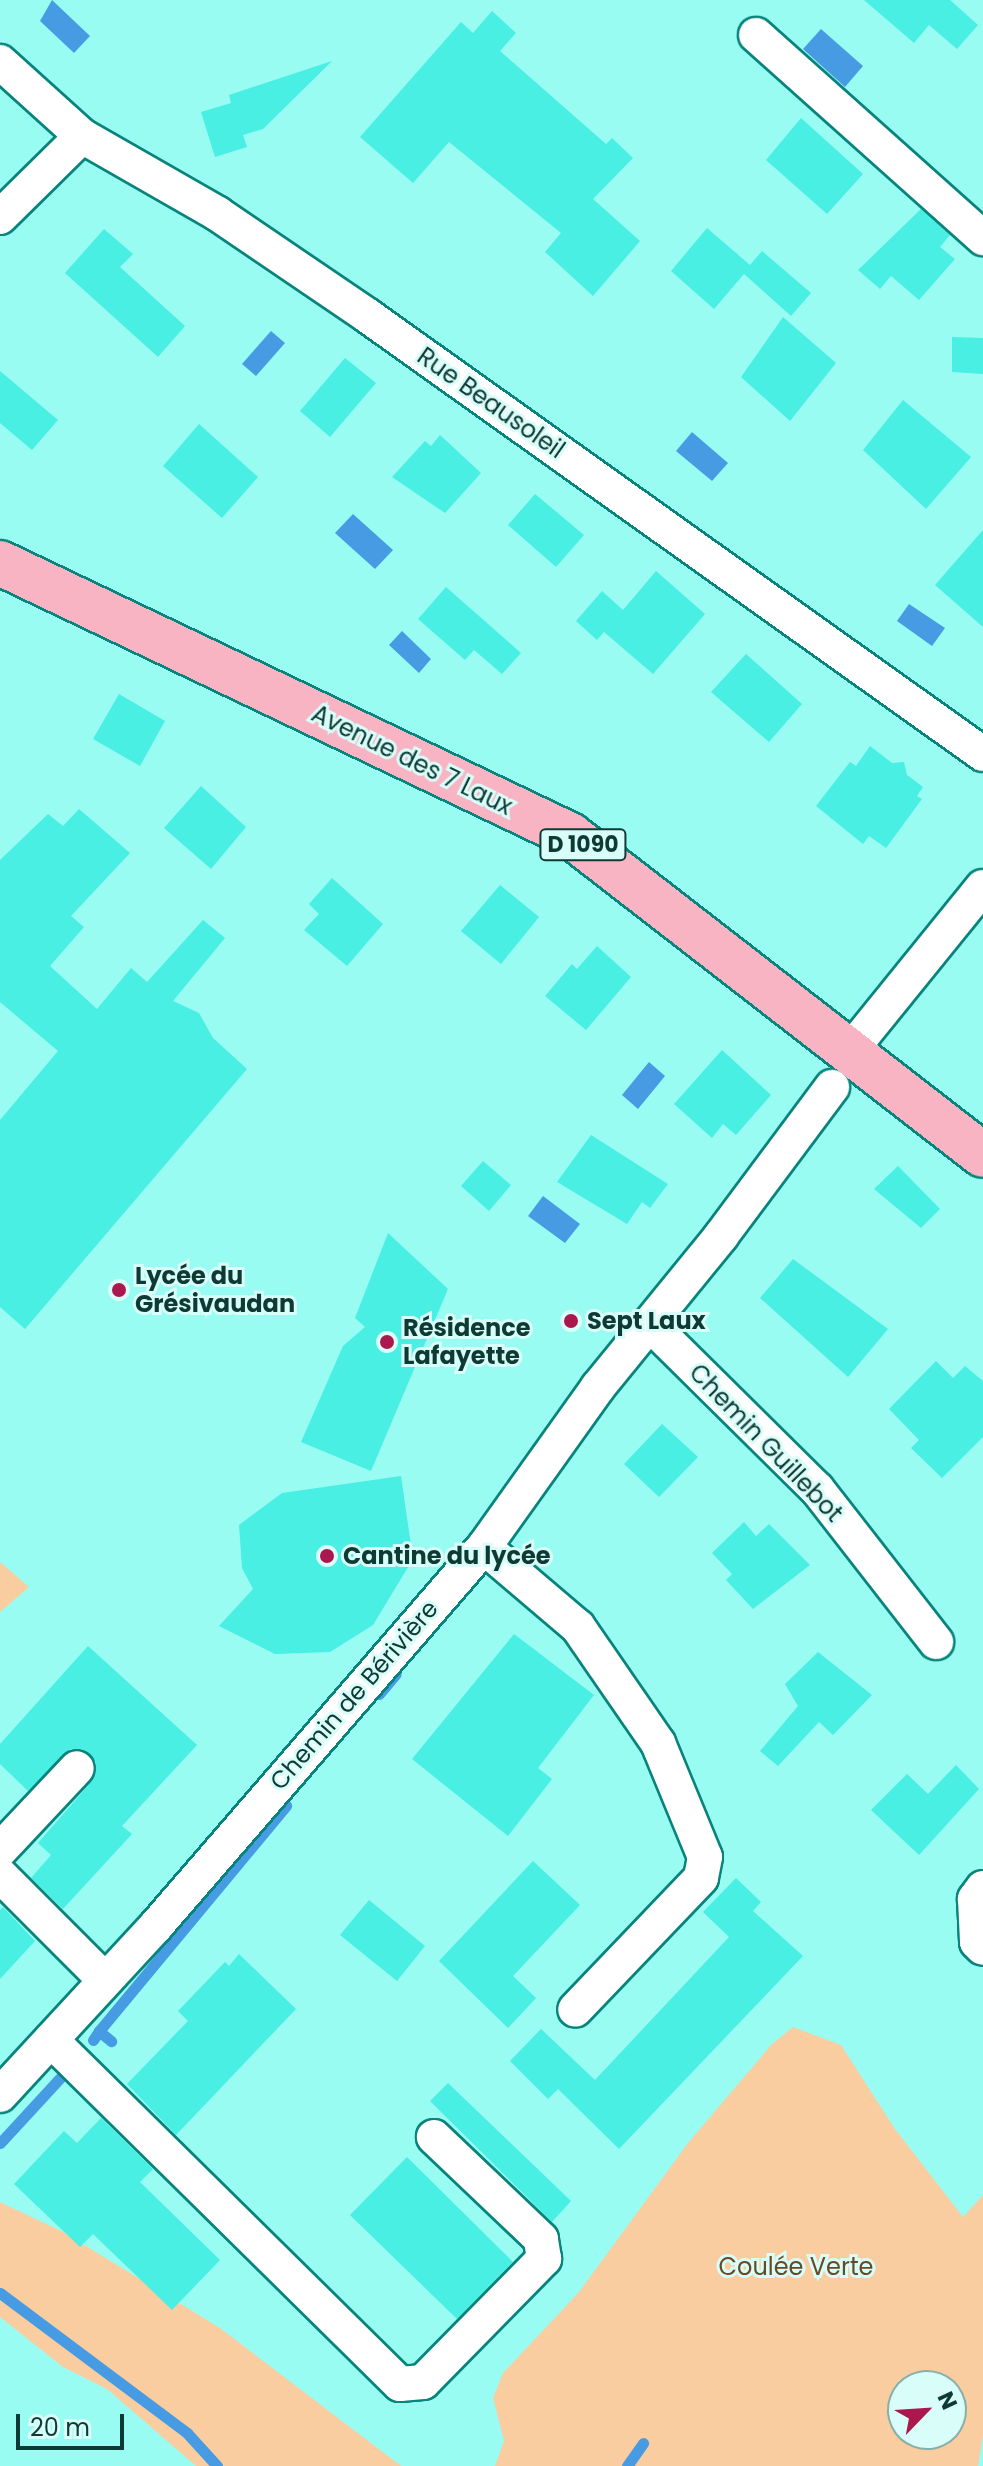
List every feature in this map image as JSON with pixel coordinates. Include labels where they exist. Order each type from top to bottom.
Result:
[{"type":"main road","name":"Avenue des 7 Laux","points":[[0,563],[570,835],[841,1069],[983,1155]]},
{"type":"street","points":[[756,35],[983,238]]},
{"type":"street","name":"Rue Beausoleil","points":[[0,62],[82,136],[218,214],[368,316],[983,754]]},
{"type":"street","points":[[0,217],[82,136]]},
{"type":"street","name":"Chemin de Bérivière","points":[[0,2095],[105,1980],[484,1547],[598,1387],[651,1325],[841,1069],[983,887]]},
{"type":"street","name":"Chemin Guillebot","points":[[651,1325],[817,1489],[936,1642]]},
{"type":"street","points":[[484,1547],[578,1627],[658,1743],[705,1857],[701,1878],[575,2010]]},
{"type":"street","points":[[0,1850],[77,1768]]},
{"type":"street","points":[[0,1875],[105,1980]]},
{"type":"street","points":[[983,1888],[975,1899],[977,1942],[983,1948]]},
{"type":"street","points":[[51,2040],[400,2384],[423,2382],[544,2259],[541,2239],[434,2137]]},
{"type":"green space","points":[[0,1562],[29,1587],[0,1612]]},
{"type":"green space","name":"Coulée Verte","points":[[793,2027],[841,2045],[895,2129],[963,2217],[983,2195],[983,2436],[978,2466],[495,2466],[504,2441],[493,2398],[503,2373],[579,2292],[688,2143],[772,2044]]},
{"type":"green space","points":[[0,2202],[63,2232],[220,2328],[401,2466],[196,2466],[107,2389],[63,2367],[0,2317]]},
{"type":"water","points":[[52,0],[90,36],[74,53],[40,21]]},
{"type":"water","points":[[821,29],[863,66],[845,87],[803,49]]},
{"type":"water","points":[[271,331],[285,343],[256,376],[242,364]]},
{"type":"water","points":[[692,432],[728,463],[712,481],[676,451]]},
{"type":"water","points":[[353,514],[393,550],[375,569],[335,533]]},
{"type":"water","points":[[909,604],[945,628],[932,646],[897,621]]},
{"type":"water","points":[[402,631],[431,659],[419,673],[389,645]]},
{"type":"water","points":[[649,1062],[665,1076],[638,1109],[622,1095]]},
{"type":"water","points":[[543,1196],[580,1224],[565,1243],[528,1216]]},
{"type":"building","points":[[864,0],[950,0],[978,25],[957,49],[929,25],[914,43]]},
{"type":"building","points":[[492,11],[516,33],[500,51],[606,144],[612,138],[633,158],[593,199],[640,241],[593,296],[545,252],[561,233],[449,142],[413,183],[360,137],[461,22],[473,33]]},
{"type":"building","points":[[332,61],[263,129],[243,135],[247,147],[215,157],[201,112],[231,103],[229,95]]},
{"type":"building","points":[[801,118],[863,174],[827,214],[766,160]]},
{"type":"building","points":[[921,209],[950,235],[940,247],[955,259],[919,300],[891,276],[880,289],[858,270]]},
{"type":"building","points":[[707,228],[750,265],[762,251],[811,293],[791,316],[744,274],[714,309],[671,271]]},
{"type":"building","points":[[104,229],[133,254],[120,267],[185,326],[158,357],[65,273]]},
{"type":"building","points":[[783,317],[836,363],[790,421],[741,377]]},
{"type":"building","points":[[952,337],[983,338],[983,374],[952,372]]},
{"type":"building","points":[[345,358],[376,383],[330,437],[300,411]]},
{"type":"building","points":[[0,371],[58,420],[32,450],[0,423]]},
{"type":"building","points":[[903,400],[971,457],[926,509],[863,450]]},
{"type":"building","points":[[199,424],[258,477],[222,518],[163,466]]},
{"type":"building","points":[[440,435],[481,473],[445,513],[392,477],[425,441],[431,446]]},
{"type":"building","points":[[535,494],[584,535],[556,567],[508,525]]},
{"type":"building","points":[[983,530],[983,627],[935,585]]},
{"type":"building","points":[[656,571],[705,614],[653,674],[604,632],[597,640],[576,621],[602,591],[623,610]]},
{"type":"building","points":[[446,587],[521,653],[502,674],[474,650],[465,660],[418,619]]},
{"type":"building","points":[[746,654],[802,704],[769,742],[711,692]]},
{"type":"building","points":[[119,694],[165,721],[140,766],[93,739]]},
{"type":"building","points":[[870,746],[892,763],[904,762],[907,775],[923,787],[917,796],[922,799],[886,848],[869,836],[863,844],[816,806],[850,762],[856,766]]},
{"type":"building","points":[[201,786],[246,827],[211,869],[164,828]]},
{"type":"building","points":[[79,809],[130,853],[71,916],[84,927],[50,966],[97,1009],[131,968],[147,982],[203,920],[225,938],[173,1001],[199,1013],[213,1038],[247,1069],[25,1329],[0,1307],[0,1120],[58,1051],[0,1002],[0,860],[48,814],[63,826]]},
{"type":"building","points":[[332,878],[383,924],[347,966],[304,930],[319,914],[309,904]]},
{"type":"building","points":[[500,885],[539,917],[501,964],[461,931]]},
{"type":"building","points":[[597,946],[631,977],[586,1030],[545,996],[572,964],[577,969]]},
{"type":"building","points":[[722,1050],[771,1095],[736,1135],[723,1124],[712,1138],[674,1104]]},
{"type":"building","points":[[591,1135],[668,1184],[650,1208],[642,1202],[627,1224],[557,1182]]},
{"type":"building","points":[[483,1161],[511,1185],[489,1211],[461,1186]]},
{"type":"building","points":[[898,1166],[940,1209],[921,1228],[874,1189]]},
{"type":"building","name":"Résidence Lafayette","points":[[388,1233],[448,1289],[371,1471],[301,1442],[343,1346],[365,1327],[355,1318]]},
{"type":"building","points":[[793,1259],[888,1329],[848,1377],[760,1298]]},
{"type":"building","points":[[936,1361],[953,1378],[965,1366],[983,1381],[983,1437],[942,1478],[911,1448],[919,1440],[889,1409]]},
{"type":"building","points":[[662,1424],[698,1457],[659,1497],[624,1464]]},
{"type":"building","name":"Cantine du lycée","points":[[401,1476],[413,1559],[373,1625],[330,1652],[275,1654],[219,1626],[253,1589],[242,1568],[239,1525],[282,1493]]},
{"type":"building","points":[[744,1522],[756,1536],[769,1524],[810,1565],[753,1609],[726,1580],[732,1574],[712,1553]]},
{"type":"building","points":[[514,1634],[594,1695],[538,1768],[552,1779],[508,1836],[412,1759]]},
{"type":"building","points":[[88,1646],[197,1745],[122,1826],[132,1834],[63,1909],[31,1878],[51,1855],[38,1843],[92,1781],[96,1762],[82,1749],[70,1749],[28,1791],[0,1764],[0,1744]]},
{"type":"building","points":[[818,1652],[872,1695],[833,1735],[819,1722],[778,1766],[760,1751],[798,1706],[785,1684]]},
{"type":"building","points":[[956,1765],[979,1789],[919,1855],[871,1810],[907,1774],[928,1794]]},
{"type":"building","points":[[533,1861],[580,1905],[513,1976],[536,1998],[508,2028],[439,1961]]},
{"type":"building","points":[[736,1878],[761,1902],[753,1911],[803,1956],[619,2149],[558,2089],[548,2099],[510,2061],[541,2029],[595,2080],[729,1937],[703,1912]]},
{"type":"building","points":[[369,1900],[425,1946],[397,1981],[340,1935]]},
{"type":"building","points":[[3,1907],[35,1941],[0,1979],[0,1910]]},
{"type":"building","points":[[239,1954],[296,2009],[176,2135],[127,2084],[188,2021],[178,2011],[225,1962],[229,1966]]},
{"type":"building","points":[[448,2083],[571,2201],[552,2222],[430,2101]]},
{"type":"building","points":[[101,2118],[153,2169],[140,2182],[220,2260],[172,2310],[93,2234],[80,2247],[14,2184],[64,2131],[77,2143]]},
{"type":"building","points":[[407,2157],[513,2262],[457,2319],[350,2215]]},
{"type":"waterway","points":[[379,1694],[396,1674]]},
{"type":"waterway","points":[[99,2031],[286,1806]]},
{"type":"waterway","points":[[93,2040],[99,2031],[111,2041]]},
{"type":"waterway","points":[[0,2143],[60,2078]]},
{"type":"waterway","points":[[0,2293],[187,2433],[217,2466]]},
{"type":"waterway","points":[[627,2466],[643,2443]]},
{"type":"place","name":"Lycée du Grésivaudan","points":[[119,1290]]},
{"type":"place","name":"Sept Laux","points":[[571,1321]]},
{"type":"place","name":"Résidence Lafayette","points":[[387,1342]]},
{"type":"place","name":"Cantine du lycée","points":[[327,1556]]}]
